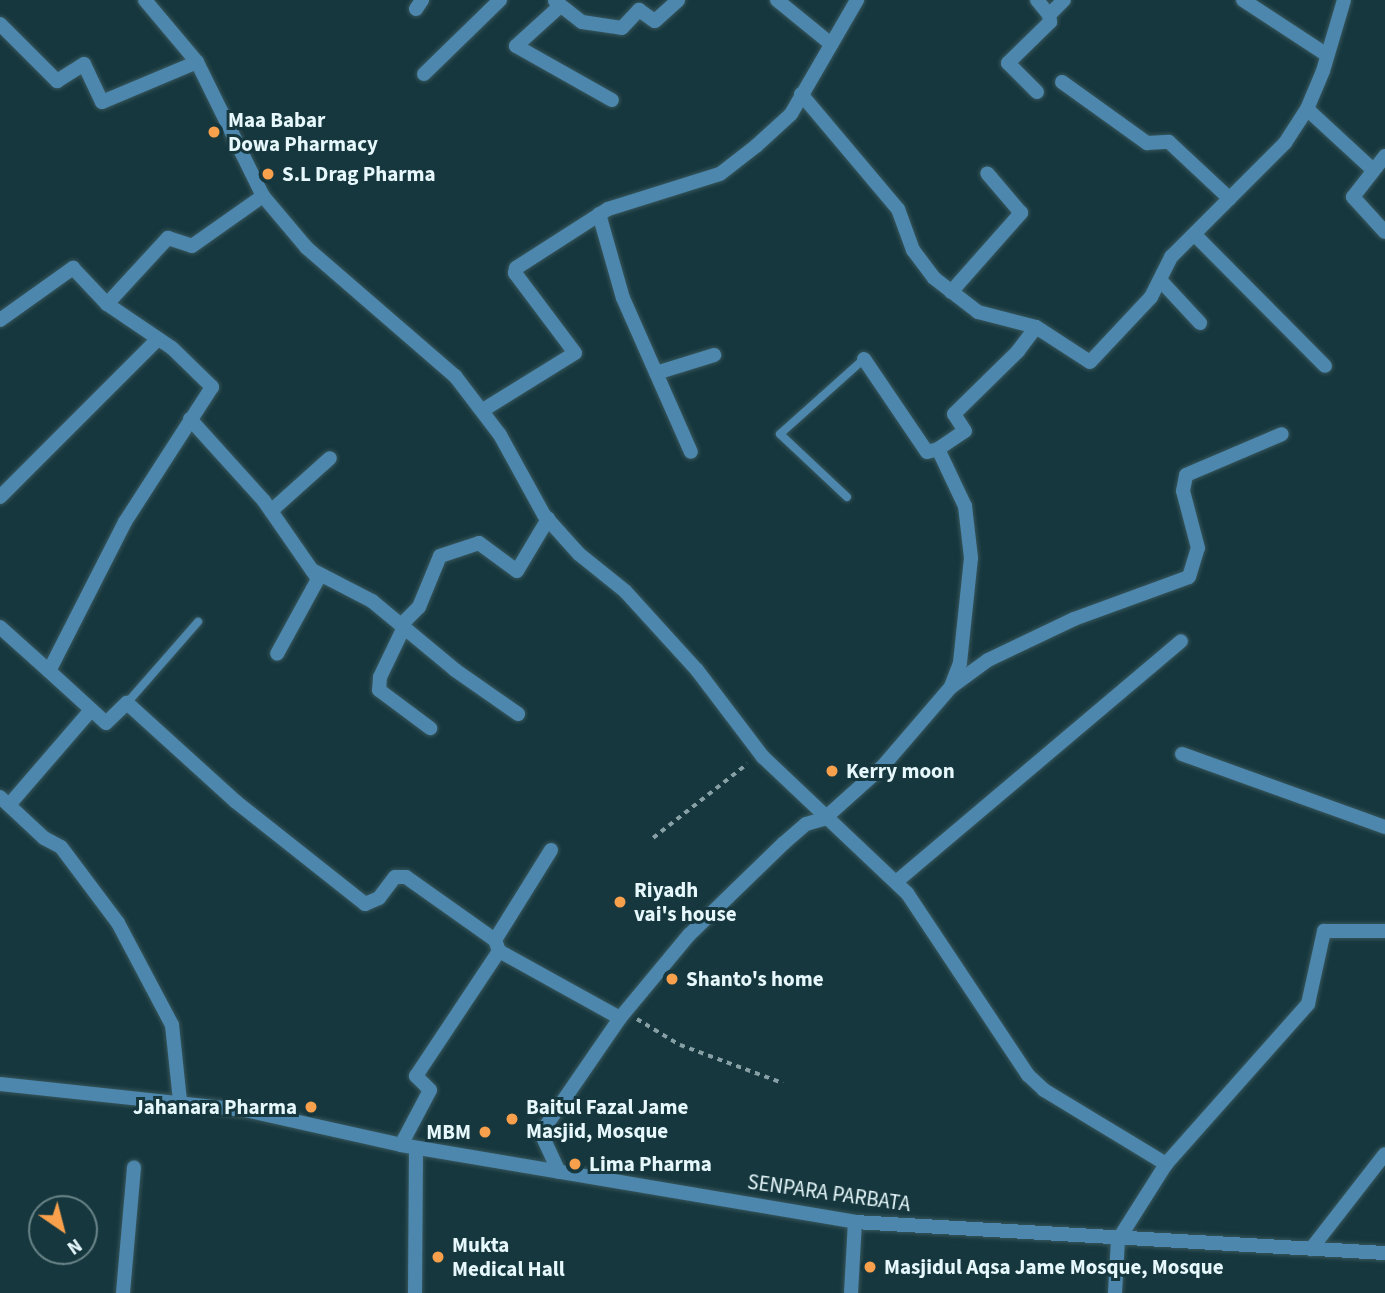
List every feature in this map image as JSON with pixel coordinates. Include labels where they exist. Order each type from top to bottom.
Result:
[{"type":"street","points":[[145,0],[197,62],[263,196],[307,248],[455,376],[483,410],[548,519],[579,554],[625,591],[697,670],[760,754],[824,819],[896,882],[938,934],[1028,1075],[1044,1090],[1167,1164]]},
{"type":"street","points":[[424,74],[500,0]]},
{"type":"street","points":[[612,100],[516,46],[557,4],[582,22],[622,28],[639,10],[655,21],[678,0]]},
{"type":"street","points":[[777,0],[831,44]]},
{"type":"street","points":[[483,410],[575,353],[514,270],[599,214],[638,197],[691,186],[720,174],[791,114],[857,0]]},
{"type":"street","points":[[1037,0],[1049,15],[1050,22],[1008,63],[1037,92]]},
{"type":"street","points":[[1049,15],[1065,0]]},
{"type":"street","points":[[1243,0],[1327,55]]},
{"type":"street","points":[[801,94],[898,209],[913,250],[951,292],[978,312],[1036,327],[1090,362],[1162,282],[1171,257],[1196,236],[1284,143],[1307,109],[1345,0]]},
{"type":"street","points":[[0,24],[57,81],[84,64],[102,102],[197,62]]},
{"type":"street","points":[[1062,82],[1147,143],[1169,142],[1230,199]]},
{"type":"street","points":[[1307,109],[1372,169]]},
{"type":"street","points":[[1385,156],[1372,169],[1353,197],[1385,232]]},
{"type":"street","points":[[951,292],[1021,213],[987,173]]},
{"type":"street","points":[[107,304],[168,238],[192,246],[263,196]]},
{"type":"street","points":[[599,214],[622,298],[691,452]]},
{"type":"street","points":[[1196,236],[1325,366]]},
{"type":"street","points":[[0,320],[73,268],[107,304],[158,339],[212,387],[125,522],[48,671]]},
{"type":"street","points":[[1162,282],[1200,323]]},
{"type":"street","points":[[864,359],[926,452],[938,449],[965,431],[954,414],[1018,351],[1036,327]]},
{"type":"street","points":[[0,497],[158,339]]},
{"type":"street","points":[[656,373],[715,355]]},
{"type":"street","points":[[190,419],[271,511],[318,581],[277,654]]},
{"type":"street","points":[[559,1172],[541,1133],[622,1015],[689,935],[806,824],[824,819],[883,766],[951,687],[1016,645],[1189,577],[1198,548],[1183,491],[1186,475],[1282,434]]},
{"type":"street","points":[[938,449],[965,506],[970,529],[963,639],[951,687]]},
{"type":"street","points":[[271,511],[331,458]]},
{"type":"street","points":[[430,728],[380,690],[380,677],[402,626],[419,607],[440,556],[479,543],[517,571],[548,519]]},
{"type":"street","points":[[310,570],[372,601],[518,714]]},
{"type":"street","points":[[0,627],[91,710],[109,723],[127,703],[235,801],[365,904],[380,898],[400,875],[497,945],[622,1015]]},
{"type":"street","points":[[896,882],[1181,640]]},
{"type":"street","points":[[91,710],[5,801],[44,838],[61,847],[118,923],[172,1025],[180,1101]]},
{"type":"street","points":[[1182,754],[1385,827]]},
{"type":"street","points":[[401,1145],[430,1090],[416,1076],[497,945],[551,850]]},
{"type":"street","points":[[1115,1293],[1118,1240],[1167,1164],[1308,1004],[1324,931],[1385,931]]},
{"type":"street","name":"SENPARA PARBATA","points":[[0,1084],[78,1095],[180,1101],[401,1145],[855,1222],[1118,1240],[1385,1253]]},
{"type":"street","points":[[415,1293],[416,1147]]},
{"type":"street","points":[[1311,1249],[1385,1154]]},
{"type":"street","points":[[123,1293],[134,1167]]},
{"type":"street","points":[[851,1293],[855,1222]]},
{"type":"lane","points":[[847,497],[780,434],[864,359]]},
{"type":"lane","points":[[127,703],[198,622]]},
{"type":"path","points":[[653,838],[760,754]]},
{"type":"path","points":[[622,1015],[680,1045],[783,1083]]},
{"type":"place","name":"Maa Babar Dowa Pharmacy","points":[[214,132]]},
{"type":"place","name":"S.L Drag Pharma","points":[[268,174]]},
{"type":"place","name":"Kerry moon","points":[[832,771]]},
{"type":"place","name":"Riyadh vai's house","points":[[620,902]]},
{"type":"place","name":"Shanto's home","points":[[672,979]]},
{"type":"place","name":"Jahanara Pharma","points":[[311,1107]]},
{"type":"place","name":"Baitul Fazal Jame Masjid, Mosque","points":[[512,1119]]},
{"type":"place","name":"MBM","points":[[485,1132]]},
{"type":"place","name":"Lima Pharma","points":[[575,1164]]},
{"type":"place","name":"Mukta Medical Hall","points":[[438,1257]]},
{"type":"place","name":"Masjidul Aqsa Jame Mosque, Mosque","points":[[870,1267]]}]
